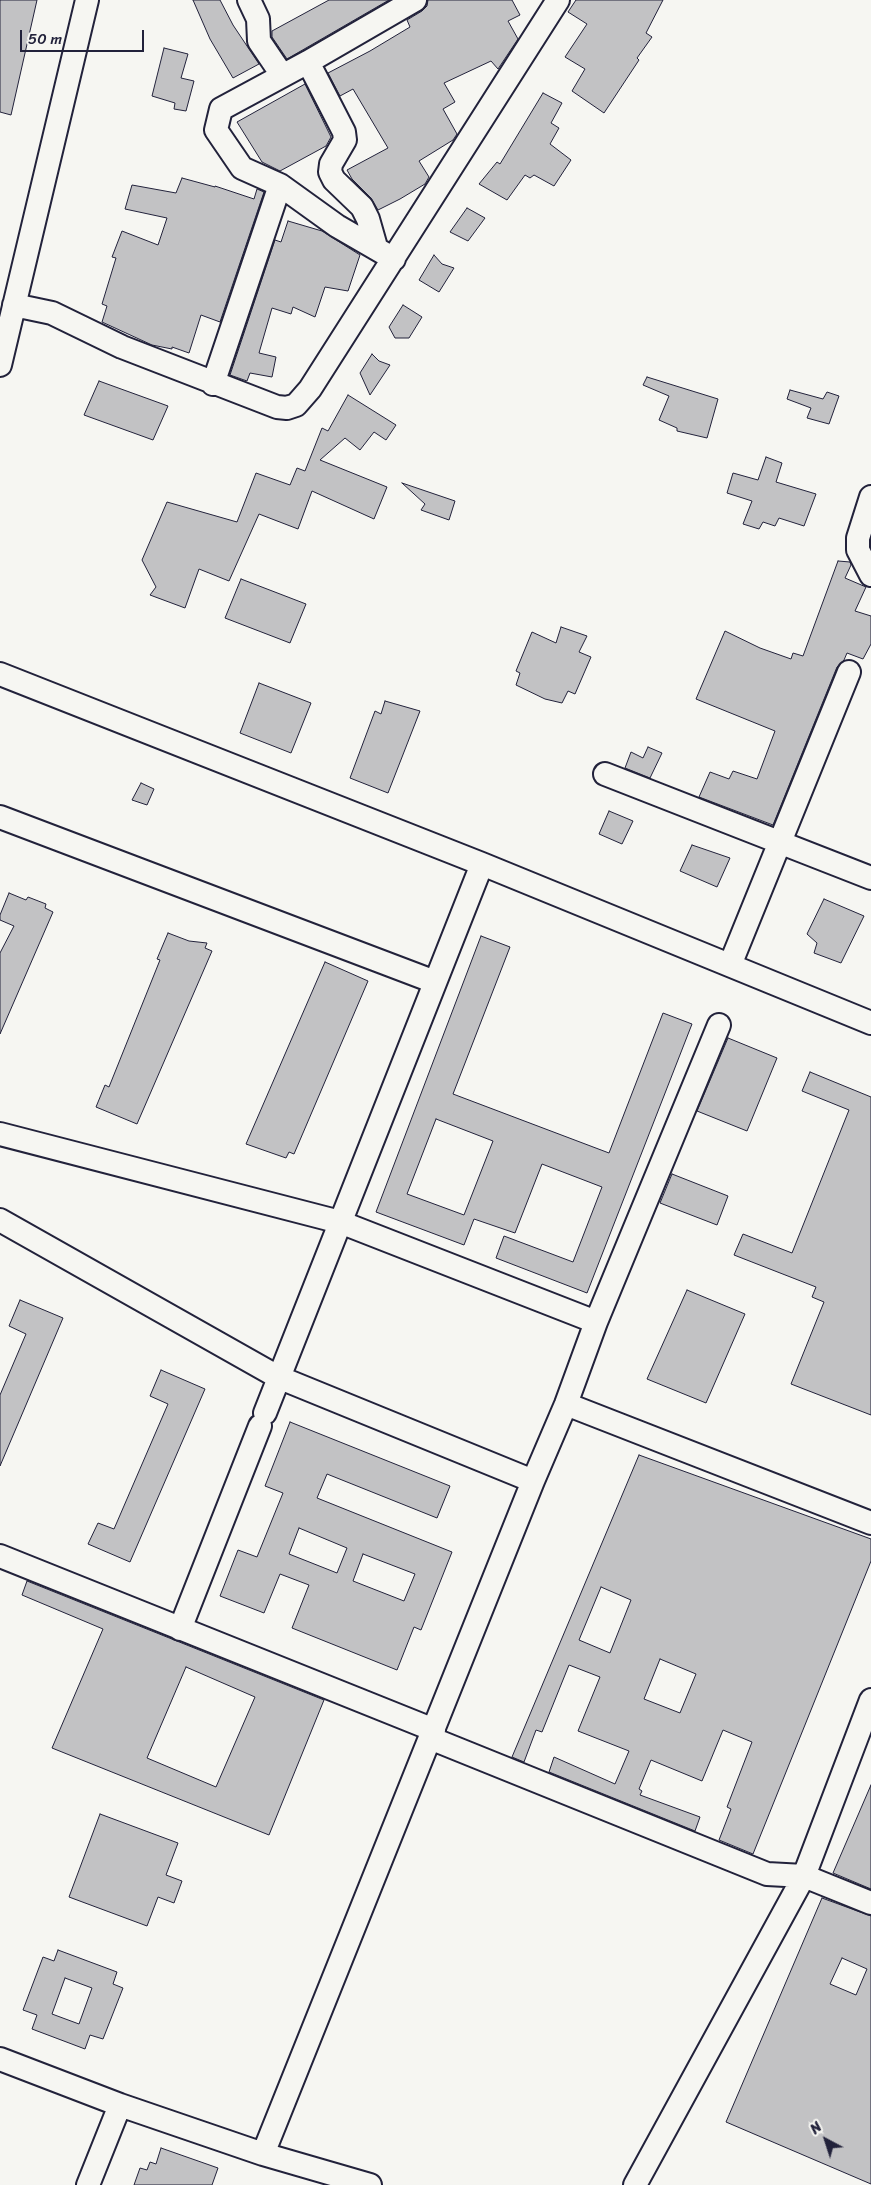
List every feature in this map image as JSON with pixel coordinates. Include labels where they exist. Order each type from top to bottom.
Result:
[{"type":"street","points":[[0,365],[87,0]]},
{"type":"street","points":[[249,0],[258,19],[260,41],[282,75]]},
{"type":"street","points":[[385,253],[336,226],[280,185],[242,168],[216,130],[220,109],[308,62],[415,0]]},
{"type":"street","points":[[14,305],[52,314],[122,347],[213,384],[277,407],[287,408],[296,405],[310,389],[385,253],[558,0]]},
{"type":"street","points":[[308,62],[344,132],[345,140],[331,164],[330,172],[334,180],[362,207],[385,253]]},
{"type":"street","points":[[213,384],[280,185]]},
{"type":"street","points":[[871,497],[858,538],[858,550],[871,575]]},
{"type":"street","points":[[730,965],[849,672]]},
{"type":"street","points":[[0,674],[482,864],[871,1023]]},
{"type":"street","points":[[605,774],[871,878]]},
{"type":"street","points":[[0,818],[435,982]]},
{"type":"street","points":[[180,1629],[482,864]]},
{"type":"street","points":[[263,2154],[533,1481],[566,1404],[596,1322],[719,1025]]},
{"type":"street","points":[[0,1134],[340,1222],[596,1322]]},
{"type":"street","points":[[0,1220],[278,1377],[533,1481]]},
{"type":"street","points":[[566,1404],[871,1523]]},
{"type":"street","points":[[0,1556],[180,1629],[767,1874],[804,1876],[871,1903]]},
{"type":"street","points":[[635,2185],[804,1876],[871,1700]]},
{"type":"street","points":[[0,2059],[120,2105],[263,2154],[370,2185]]},
{"type":"street","points":[[88,2185],[120,2105]]},
{"type":"building","points":[[0,0],[37,0],[11,115],[0,112]]},
{"type":"building","points":[[193,0],[220,0],[233,25],[259,64],[233,78],[210,39]]},
{"type":"building","points":[[329,0],[389,0],[287,59],[272,37],[272,31]]},
{"type":"building","points":[[428,0],[512,0],[520,15],[508,21],[518,39],[498,69],[491,61],[444,83],[455,102],[443,109],[457,134],[453,140],[419,161],[429,177],[425,184],[378,210],[371,198],[352,179],[347,170],[388,148],[353,89],[340,96],[328,73],[410,27],[407,20],[422,11],[427,6]]},
{"type":"building","points":[[576,0],[663,0],[646,33],[652,37],[604,113],[572,91],[585,69],[565,57],[587,24],[568,12]]},
{"type":"building","points":[[164,48],[188,54],[181,78],[194,81],[186,111],[174,109],[175,103],[152,96]]},
{"type":"building","points":[[305,84],[331,137],[326,146],[280,171],[262,162],[237,122]]},
{"type":"building","points":[[543,93],[562,103],[551,123],[559,128],[550,144],[571,160],[554,186],[534,175],[530,178],[525,175],[507,200],[479,184],[497,162],[500,164]]},
{"type":"building","points":[[182,178],[215,186],[254,199],[257,189],[264,192],[220,322],[201,315],[189,353],[172,347],[172,349],[152,345],[102,322],[107,306],[102,304],[116,258],[112,257],[122,231],[158,245],[167,218],[125,209],[132,185],[176,193]]},
{"type":"building","points":[[467,208],[485,218],[468,241],[450,232]]},
{"type":"building","points":[[288,221],[322,231],[360,255],[348,291],[325,287],[315,317],[293,307],[291,314],[272,308],[259,353],[276,357],[272,377],[250,373],[247,381],[230,375],[275,240],[281,242]]},
{"type":"building","points":[[434,255],[442,264],[454,268],[439,292],[419,280]]},
{"type":"building","points":[[403,305],[422,317],[409,338],[395,338],[389,327]]},
{"type":"building","points":[[372,354],[379,361],[390,365],[370,395],[360,373]]},
{"type":"building","points":[[647,377],[718,399],[707,438],[677,431],[677,428],[659,420],[669,396],[643,385]]},
{"type":"building","points":[[99,381],[168,406],[153,440],[84,415]]},
{"type":"building","points":[[790,390],[823,399],[827,392],[839,396],[829,424],[807,418],[811,408],[787,399]]},
{"type":"building","points":[[348,395],[396,425],[386,440],[374,432],[360,450],[345,438],[320,460],[387,487],[374,519],[312,491],[298,529],[259,514],[229,581],[199,569],[185,608],[150,595],[156,587],[142,560],[167,502],[237,522],[256,473],[290,485],[297,468],[305,471],[322,428],[328,431]]},
{"type":"building","points":[[766,457],[782,463],[776,482],[816,494],[804,526],[779,518],[775,526],[763,522],[759,529],[743,524],[752,501],[727,493],[733,473],[758,480]]},
{"type":"building","points":[[402,483],[455,501],[449,520],[421,510],[425,504]]},
{"type":"building","points":[[838,561],[850,562],[851,565],[845,578],[866,587],[855,611],[871,616],[871,644],[863,659],[847,653],[844,660],[837,667],[773,825],[699,797],[710,772],[729,779],[733,771],[757,779],[775,731],[696,699],[725,631],[760,648],[791,659],[793,653],[803,656]]},
{"type":"building","points":[[241,579],[306,604],[290,643],[225,618]]},
{"type":"building","points":[[561,627],[587,636],[579,652],[591,657],[575,694],[568,691],[562,703],[545,699],[516,685],[520,673],[516,671],[532,632],[556,643]]},
{"type":"building","points":[[259,683],[311,703],[291,753],[240,733]]},
{"type":"building","points":[[385,701],[420,711],[388,793],[350,778],[375,711],[381,714]]},
{"type":"building","points":[[648,747],[662,753],[650,778],[625,768],[631,752],[643,758]]},
{"type":"building","points":[[141,783],[154,789],[147,805],[132,800]]},
{"type":"building","points":[[609,811],[633,821],[622,844],[599,834]]},
{"type":"building","points":[[692,845],[730,858],[717,887],[680,871]]},
{"type":"building","points":[[9,893],[26,900],[28,897],[46,904],[45,908],[53,912],[0,1034],[0,953],[14,926],[0,920],[0,915]]},
{"type":"building","points":[[824,899],[864,916],[841,963],[814,953],[817,943],[807,934]]},
{"type":"building","points":[[168,933],[189,941],[207,943],[205,948],[212,951],[137,1124],[96,1107],[105,1085],[109,1087],[160,960],[157,959]]},
{"type":"building","points":[[481,936],[510,947],[453,1094],[609,1153],[663,1013],[692,1024],[587,1293],[496,1258],[504,1236],[573,1262],[602,1187],[542,1164],[515,1233],[474,1219],[464,1245],[376,1212]],"holes":[[[436,1119],[493,1141],[464,1215],[407,1194]]]},
{"type":"building","points":[[325,962],[368,981],[294,1154],[289,1152],[286,1158],[246,1144]]},
{"type":"building","points":[[728,1038],[777,1058],[747,1131],[697,1111]]},
{"type":"building","points":[[810,1072],[871,1097],[871,1415],[791,1384],[824,1302],[812,1297],[816,1287],[734,1255],[743,1234],[792,1253],[849,1110],[802,1091]]},
{"type":"building","points":[[672,1174],[728,1196],[717,1225],[660,1203]]},
{"type":"building","points":[[687,1290],[745,1314],[706,1403],[647,1379]]},
{"type":"building","points":[[20,1300],[63,1318],[0,1466],[0,1395],[26,1334],[9,1326]]},
{"type":"building","points":[[161,1370],[205,1389],[130,1562],[88,1544],[98,1523],[114,1529],[168,1404],[150,1396]]},
{"type":"building","points":[[290,1422],[450,1486],[437,1518],[327,1474],[317,1498],[452,1552],[421,1630],[414,1627],[397,1670],[292,1628],[309,1585],[280,1574],[264,1613],[220,1596],[238,1550],[257,1557],[283,1493],[265,1486]],"holes":[[[299,1528],[347,1548],[337,1573],[289,1554]],[[363,1554],[415,1574],[404,1601],[353,1581]]]},
{"type":"building","points":[[639,1455],[871,1539],[871,1561],[753,1854],[719,1840],[731,1809],[727,1807],[752,1742],[723,1730],[702,1781],[651,1760],[639,1789],[642,1791],[640,1795],[700,1817],[695,1831],[549,1772],[554,1757],[615,1784],[629,1751],[578,1731],[600,1677],[569,1665],[542,1732],[536,1730],[524,1762],[512,1757]],"holes":[[[601,1587],[631,1600],[610,1653],[579,1640]],[[660,1659],[696,1674],[680,1713],[644,1699]]]},
{"type":"building","points":[[27,1581],[324,1700],[269,1835],[52,1748],[103,1629],[22,1595]],"holes":[[[186,1667],[255,1697],[216,1787],[147,1758]]]},
{"type":"building","points":[[871,1785],[871,1889],[833,1873]]},
{"type":"building","points":[[100,1814],[178,1843],[166,1875],[182,1881],[174,1903],[158,1897],[147,1926],[69,1897]]},
{"type":"building","points":[[822,1898],[871,1916],[871,2184],[726,2122]],"holes":[[[842,1958],[867,1969],[856,1995],[830,1984]]]},
{"type":"building","points":[[58,1950],[117,1972],[113,1984],[123,1988],[103,2039],[90,2035],[85,2049],[32,2029],[37,2015],[23,2010],[43,1957],[54,1961]],"holes":[[[65,1978],[92,1988],[79,2024],[52,2014]]]},
{"type":"building","points":[[161,2148],[218,2168],[212,2185],[134,2185],[140,2168],[147,2170],[150,2162],[156,2164]]}]
